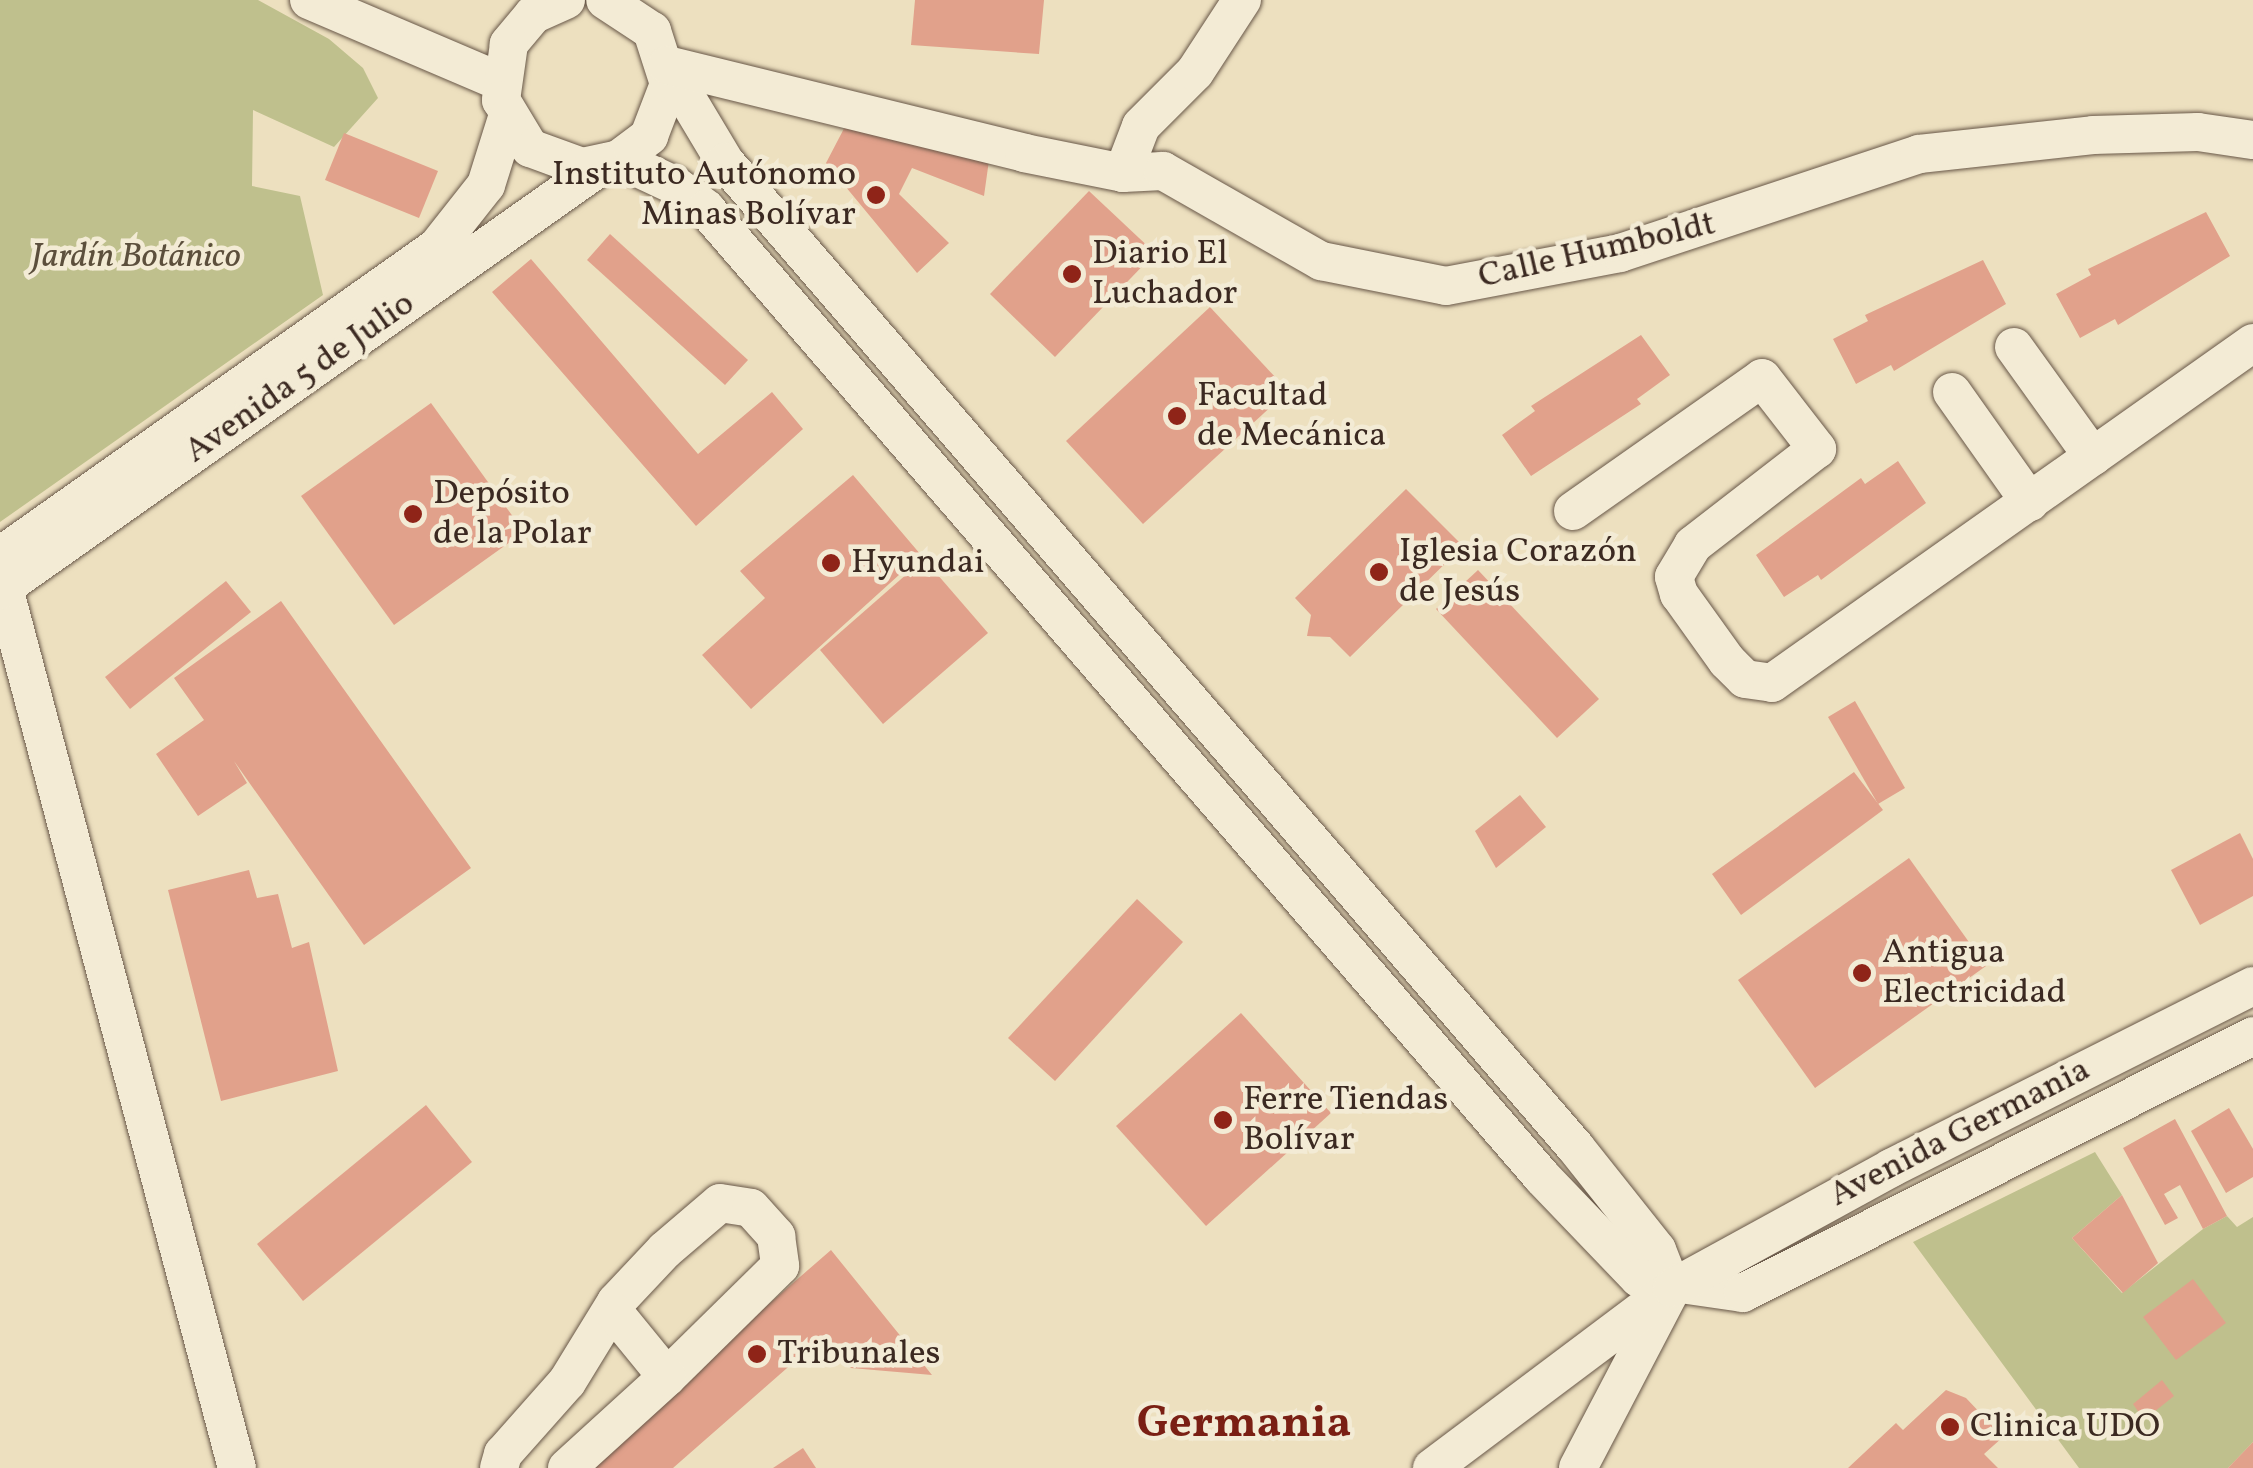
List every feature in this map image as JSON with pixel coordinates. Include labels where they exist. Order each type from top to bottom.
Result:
[{"type":"street","points":[[309,0],[503,100]]},
{"type":"street","points":[[605,0],[653,15],[667,65],[725,162],[1576,1148],[1657,1250],[1672,1288],[1578,1468]]},
{"type":"street","points":[[1123,173],[1141,126],[1195,72],[1242,0]]},
{"type":"street","name":"Avenida 5 de Julio","points":[[1,578],[437,247],[486,185],[503,100],[508,44],[542,5]]},
{"type":"street","name":"Avenida 5 de Julio","points":[[1,578],[610,162],[660,120],[667,65]]},
{"type":"street","name":"Calle Humboldt","points":[[667,65],[764,93],[1123,173],[1163,170],[1320,261],[1446,286],[1620,253],[1919,154],[2093,134],[2198,132],[2253,140]]},
{"type":"street","name":"Avenida Germania","points":[[503,100],[546,159],[610,162],[662,178],[706,209],[1542,1177],[1630,1272],[1672,1288],[1744,1293],[2253,1036]]},
{"type":"street","points":[[1572,510],[1762,378],[1817,449],[1692,545],[1674,577],[1679,594],[1727,661],[1763,684],[1784,680],[2253,343]]},
{"type":"street","points":[[2014,347],[2093,457]]},
{"type":"street","points":[[1952,392],[2030,502]]},
{"type":"street","points":[[1,578],[237,1468]]},
{"type":"street","name":"Avenida Germania","points":[[1432,1468],[1672,1288],[1943,1141],[2253,986]]},
{"type":"street","points":[[500,1468],[503,1454],[567,1382],[614,1312],[665,1250],[720,1203],[751,1208],[764,1219],[782,1253],[780,1266],[668,1377],[567,1468]]},
{"type":"street","points":[[614,1312],[668,1377]]},
{"type":"green space","name":"Jardín Botánico","points":[[0,0],[258,0],[329,39],[363,68],[378,98],[334,147],[253,110],[252,186],[300,196],[323,295],[0,522]]},
{"type":"green space","points":[[2095,1152],[2122,1195],[2072,1238],[2122,1293],[2203,1229],[2227,1216],[2237,1227],[2253,1217],[2253,1442],[2228,1468],[2079,1468],[1913,1242]]},
{"type":"building","points":[[915,0],[1044,0],[1039,54],[911,45]]},
{"type":"building","name":"Instituto Autónomo Minas Bolívar","points":[[850,117],[991,146],[984,196],[912,168],[899,194],[949,243],[917,273],[826,163]]},
{"type":"building","points":[[344,133],[438,171],[419,218],[325,180]]},
{"type":"building","name":"Diario El Luchador","points":[[1089,191],[1155,253],[1055,357],[990,294]]},
{"type":"building","points":[[2206,212],[2230,256],[2118,325],[2115,319],[2080,338],[2056,294],[2091,275],[2088,269]]},
{"type":"building","points":[[610,234],[748,360],[725,385],[587,260]]},
{"type":"building","points":[[531,259],[698,454],[772,392],[803,429],[696,526],[492,292]]},
{"type":"building","points":[[1983,260],[2006,304],[1894,371],[1891,365],[1856,384],[1833,339],[1868,321],[1865,315]]},
{"type":"building","name":"Facultad de Mecánica","points":[[1210,307],[1288,391],[1143,524],[1066,441]]},
{"type":"building","points":[[1641,335],[1670,375],[1637,399],[1641,404],[1531,476],[1502,435],[1535,411],[1531,406]]},
{"type":"building","name":"Depósito de la Polar","points":[[431,403],[524,532],[394,625],[301,496]]},
{"type":"building","points":[[1898,461],[1926,503],[1821,580],[1818,575],[1784,597],[1756,555],[1861,478],[1865,484]]},
{"type":"building","name":"Hyundai","points":[[853,475],[921,555],[751,709],[702,655],[765,598],[740,571]]},
{"type":"building","name":"Iglesia Corazón de Jesús","points":[[1406,489],[1463,546],[1350,657],[1330,637],[1307,636],[1311,615],[1295,598]]},
{"type":"building","points":[[924,559],[988,633],[883,724],[820,650]]},
{"type":"building","points":[[1478,570],[1599,699],[1557,738],[1436,609]]},
{"type":"building","points":[[226,581],[251,612],[130,709],[105,677]]},
{"type":"building","points":[[281,601],[471,868],[364,945],[234,761],[247,783],[198,816],[156,754],[204,720],[174,678]]},
{"type":"building","points":[[1855,701],[1905,788],[1878,804],[1828,717]]},
{"type":"building","points":[[1854,772],[1883,810],[1741,915],[1712,874]]},
{"type":"building","points":[[1520,795],[1546,827],[1496,868],[1475,831]]},
{"type":"building","points":[[2240,833],[2253,859],[2253,896],[2200,925],[2171,870]]},
{"type":"building","name":"Antigua Electricidad","points":[[1909,858],[1986,966],[1815,1088],[1738,980]]},
{"type":"building","points":[[249,870],[257,898],[278,894],[292,948],[309,942],[338,1071],[221,1101],[168,890]]},
{"type":"building","points":[[1137,899],[1183,942],[1055,1081],[1008,1038]]},
{"type":"building","name":"Ferre Tiendas Bolívar","points":[[1241,1013],[1331,1113],[1206,1226],[1116,1126]]},
{"type":"building","points":[[426,1105],[472,1162],[303,1301],[257,1244]]},
{"type":"building","points":[[2229,1108],[2253,1149],[2253,1177],[2226,1193],[2191,1131]]},
{"type":"building","points":[[2175,1119],[2227,1216],[2203,1229],[2180,1185],[2164,1194],[2178,1218],[2165,1225],[2123,1148]]},
{"type":"building","points":[[2122,1195],[2158,1263],[2123,1293],[2072,1238]]},
{"type":"building","name":"Tribunales","points":[[831,1250],[932,1375],[851,1368],[819,1340],[673,1468],[580,1468]]},
{"type":"building","points":[[2193,1279],[2226,1323],[2176,1360],[2143,1317]]},
{"type":"building","points":[[2162,1380],[2174,1396],[2144,1420],[2133,1404]]},
{"type":"building","name":"Clinica UDO","points":[[1946,1390],[1966,1398],[2003,1437],[1984,1454],[1998,1468],[1848,1468],[1896,1423],[1903,1430]]},
{"type":"building","points":[[2253,1442],[2253,1468],[2228,1468]]},
{"type":"building","points":[[803,1448],[816,1468],[773,1468]]},
{"type":"place","name":"Instituto Autónomo Minas Bolívar","points":[[876,195]]},
{"type":"place","name":"Diario El Luchador","points":[[1072,274]]},
{"type":"place","name":"Facultad de Mecánica","points":[[1177,416]]},
{"type":"place","name":"Depósito de la Polar","points":[[413,514]]},
{"type":"place","name":"Hyundai","points":[[831,563]]},
{"type":"place","name":"Iglesia Corazón de Jesús","points":[[1379,572]]},
{"type":"place","name":"Antigua Electricidad","points":[[1862,973]]},
{"type":"place","name":"Ferre Tiendas Bolívar","points":[[1223,1120]]},
{"type":"place","name":"Tribunales","points":[[757,1354]]},
{"type":"place","name":"Clinica UDO","points":[[1950,1427]]},
{"type":"district","name":"Germania","points":[[1244,1425]]}]
